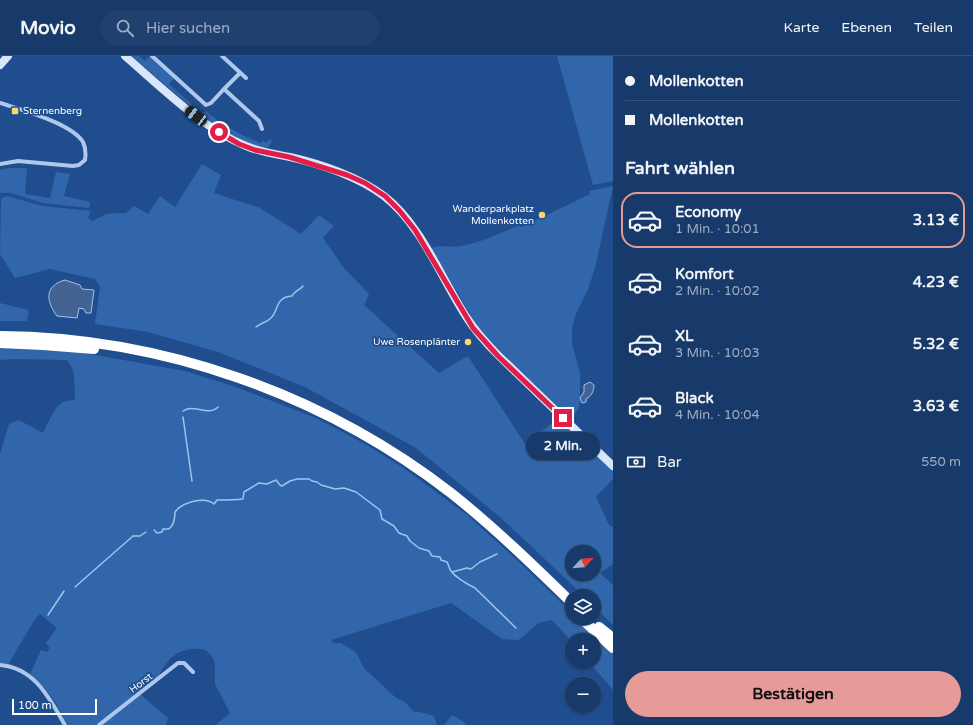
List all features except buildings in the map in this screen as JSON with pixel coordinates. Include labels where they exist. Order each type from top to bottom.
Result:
[{"type":"highway","points":[[0,336],[39,336],[110,345],[156,354],[193,363],[275,391],[316,410],[378,443],[410,464],[474,511],[506,539],[565,596]]},
{"type":"highway","points":[[0,343],[91,349],[141,357],[236,383],[305,411],[392,458],[434,487],[493,535],[565,603]]},
{"type":"highway","points":[[588,625],[613,648]]},
{"type":"highway","points":[[597,625],[613,638]]},
{"type":"main road","points":[[0,66],[8,56]]},
{"type":"main road","points":[[125,56],[182,105],[229,138],[255,150],[289,157],[347,175],[365,183],[385,196],[399,210],[415,230],[467,319],[482,338],[498,356],[613,466]]},
{"type":"street","points":[[152,56],[206,105],[211,104],[240,73]]},
{"type":"street","points":[[222,56],[246,78]]},
{"type":"street","points":[[224,89],[259,121],[262,129]]},
{"type":"street","points":[[0,102],[36,114],[72,132],[80,138],[84,144],[86,152],[85,160],[79,165],[73,166],[18,161],[0,164]]},
{"type":"street","name":"Horst","points":[[98,725],[178,663],[184,663],[193,672]]},
{"type":"street","points":[[0,665],[18,669],[41,686],[65,725]]},
{"type":"shaded area","points":[[132,56],[139,56],[145,61],[150,56],[174,78],[169,84],[199,111],[198,112]]},
{"type":"shaded area","points":[[557,56],[613,56],[613,181],[593,185]]},
{"type":"shaded area","points":[[202,111],[204,113],[206,111],[225,126],[253,140],[261,143],[263,140],[266,143],[270,139],[272,141],[267,149],[249,143],[215,125],[200,114]]},
{"type":"shaded area","points":[[202,164],[221,175],[214,193],[260,208],[301,234],[319,215],[334,226],[323,238],[344,268],[369,294],[364,305],[439,373],[468,356],[525,444],[560,417],[613,470],[613,479],[596,497],[609,525],[613,527],[613,564],[601,572],[601,545],[565,545],[565,578],[501,518],[416,448],[305,387],[218,352],[148,332],[95,324],[100,287],[95,279],[50,269],[15,278],[0,254],[1,198],[7,196],[43,206],[91,211],[88,218],[93,221],[106,214],[126,213],[134,206],[148,214],[160,196],[175,207]]},
{"type":"shaded area","points":[[8,168],[27,168],[25,194],[50,198],[56,172],[70,174],[64,196],[90,202],[89,208],[43,203],[11,193],[0,193],[0,170]]},
{"type":"shaded area","points":[[613,186],[595,268],[588,289],[575,316],[572,329],[572,344],[580,372],[580,403],[571,420],[480,331],[431,248],[439,246],[462,246],[484,240],[518,226],[522,227],[590,194],[589,191]]},
{"type":"shaded area","points":[[65,280],[80,285],[82,289],[94,290],[91,313],[86,313],[84,309],[79,308],[77,318],[57,316],[49,300],[50,290],[53,286]]},
{"type":"shaded area","points":[[0,303],[29,310],[27,321],[0,321]]},
{"type":"shaded area","points":[[0,346],[62,349],[185,371],[233,386],[316,418],[365,444],[402,467],[466,514],[565,606],[565,625],[584,625],[592,633],[565,633],[565,634],[552,620],[538,623],[518,640],[502,639],[451,603],[331,640],[334,643],[341,643],[356,652],[364,668],[396,698],[405,702],[414,712],[434,716],[437,725],[216,725],[230,713],[215,684],[215,664],[213,658],[206,650],[189,649],[182,651],[169,660],[162,669],[159,678],[97,725],[68,725],[47,691],[30,674],[41,650],[47,652],[50,648],[46,643],[57,628],[40,614],[35,619],[8,665],[0,664],[0,454],[9,424],[19,420],[43,433],[59,405],[65,401],[75,400],[73,373],[70,363],[66,360],[0,360]]},
{"type":"shaded area","points":[[590,382],[594,385],[593,392],[586,399],[586,402],[582,403],[580,398],[584,392],[584,385]]},
{"type":"shaded area","points":[[601,574],[613,585],[613,625],[601,613],[601,589],[577,589],[568,581],[601,581]]},
{"type":"shaded area","points":[[601,642],[613,654],[613,690],[595,669],[601,669]]},
{"type":"shaded area","points":[[140,694],[168,718],[166,725],[100,725]]},
{"type":"shaded area","points":[[452,715],[464,722],[466,725],[444,725]]},
{"type":"waterway","points":[[256,327],[268,321],[274,315],[280,301],[292,296],[303,286]]},
{"type":"waterway","points":[[183,411],[191,408],[210,411],[218,407]]},
{"type":"waterway","points":[[183,417],[192,481]]},
{"type":"waterway","points":[[154,530],[157,533],[162,532],[163,529],[169,529],[174,521],[175,512],[183,505],[200,500],[205,500],[214,504],[217,500],[243,499],[244,492],[259,483],[267,484],[276,480],[282,486],[297,479],[309,479],[321,485],[335,489],[344,488],[356,492],[380,510],[382,519],[394,526],[399,533],[407,536],[410,541],[419,548],[429,551],[432,556],[440,557],[441,560],[447,562],[453,574],[475,588],[516,628]]},
{"type":"waterway","points":[[75,587],[133,536],[140,536],[146,532]]},
{"type":"waterway","points":[[452,572],[467,568],[471,569],[480,562],[497,554]]},
{"type":"waterway","points":[[48,615],[64,591]]},
{"type":"place","name":"Sternenberg","points":[[15,111]]},
{"type":"place","name":"Wanderparkplatz Mollenkotten","points":[[542,215]]},
{"type":"place","name":"Uwe Rosenplänter","points":[[468,342]]},
{"type":"route","points":[[219,132],[239,144],[255,150],[304,161],[347,175],[365,183],[385,196],[399,210],[415,230],[473,328],[498,356],[563,418]]}]
